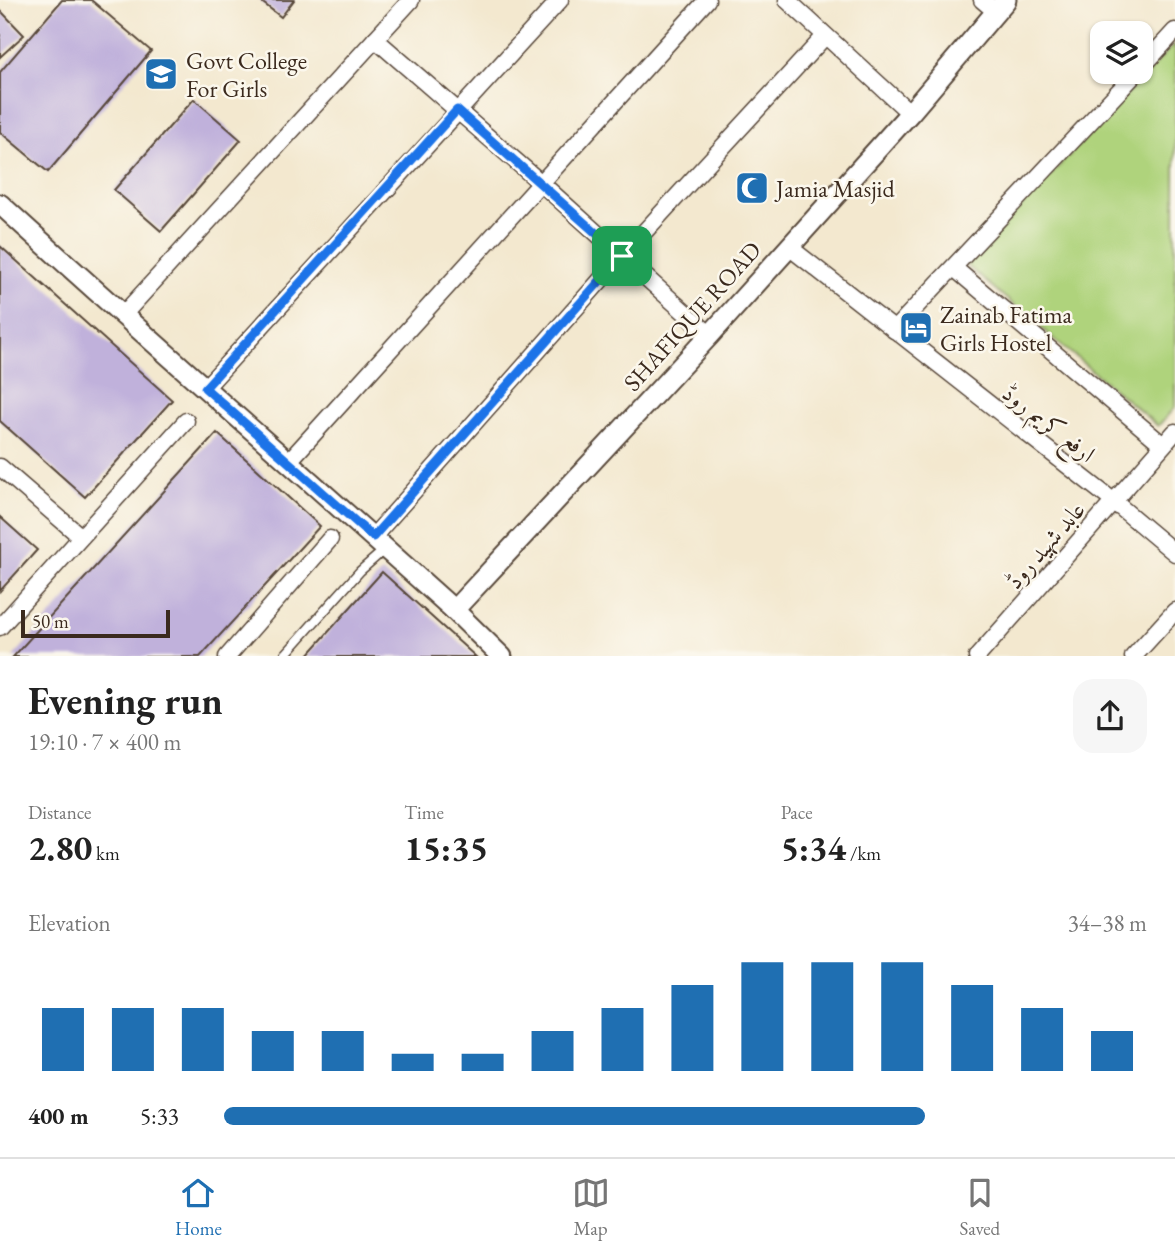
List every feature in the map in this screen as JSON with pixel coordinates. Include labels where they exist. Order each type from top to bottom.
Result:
[{"type":"street","points":[[122,316],[411,0]]},
{"type":"street","points":[[205,388],[560,0]]},
{"type":"street","points":[[289,461],[707,0]]},
{"type":"street","points":[[787,0],[910,113]]},
{"type":"street","name":"SHAFIQUE ROAD","points":[[454,610],[710,335],[910,113],[994,4]]},
{"type":"street","points":[[1153,55],[1175,31]]},
{"type":"street","points":[[379,543],[622,256],[825,36]]},
{"type":"street","points":[[375,39],[710,335]]},
{"type":"street","points":[[894,330],[1126,84]]},
{"type":"street","points":[[0,204],[122,316],[289,461],[502,656]]},
{"type":"street","name":"ارفع کریم روڈ","points":[[789,247],[1113,501],[1175,554]]},
{"type":"street","points":[[954,268],[1163,445]]},
{"type":"street","points":[[0,627],[187,421]]},
{"type":"street","name":"عابد شہید روڈ","points":[[977,656],[1175,432]]},
{"type":"street","points":[[0,467],[80,536]]},
{"type":"street","points":[[227,656],[330,539]]},
{"type":"street","points":[[1133,656],[1175,611]]},
{"type":"lane","points":[[283,656],[360,571],[379,543]]},
{"type":"green space","points":[[1175,43],[1175,407],[1158,426],[966,265],[1136,84],[1153,84],[1153,66]]},
{"type":"building","points":[[62,0],[91,0],[151,51],[48,172],[0,132],[0,72]]},
{"type":"building","points":[[259,0],[294,0],[281,17]]},
{"type":"building","points":[[0,10],[24,35],[0,57]]},
{"type":"building","points":[[194,99],[241,140],[161,231],[114,190]]},
{"type":"building","points":[[0,246],[172,400],[85,497],[0,421]]},
{"type":"building","points":[[217,433],[320,526],[201,656],[14,656]]},
{"type":"building","points":[[0,517],[37,550],[0,591]]},
{"type":"building","points":[[382,572],[475,656],[307,656]]},
{"type":"place","name":"Govt College For Girls","points":[[161,74]]},
{"type":"place","name":"Jamia Masjid","points":[[752,188]]},
{"type":"place","name":"Zainab Fatima Girls Hostel","points":[[916,328]]},
{"type":"route","points":[[457,110],[622,256],[373,537],[205,388],[457,110]]}]
